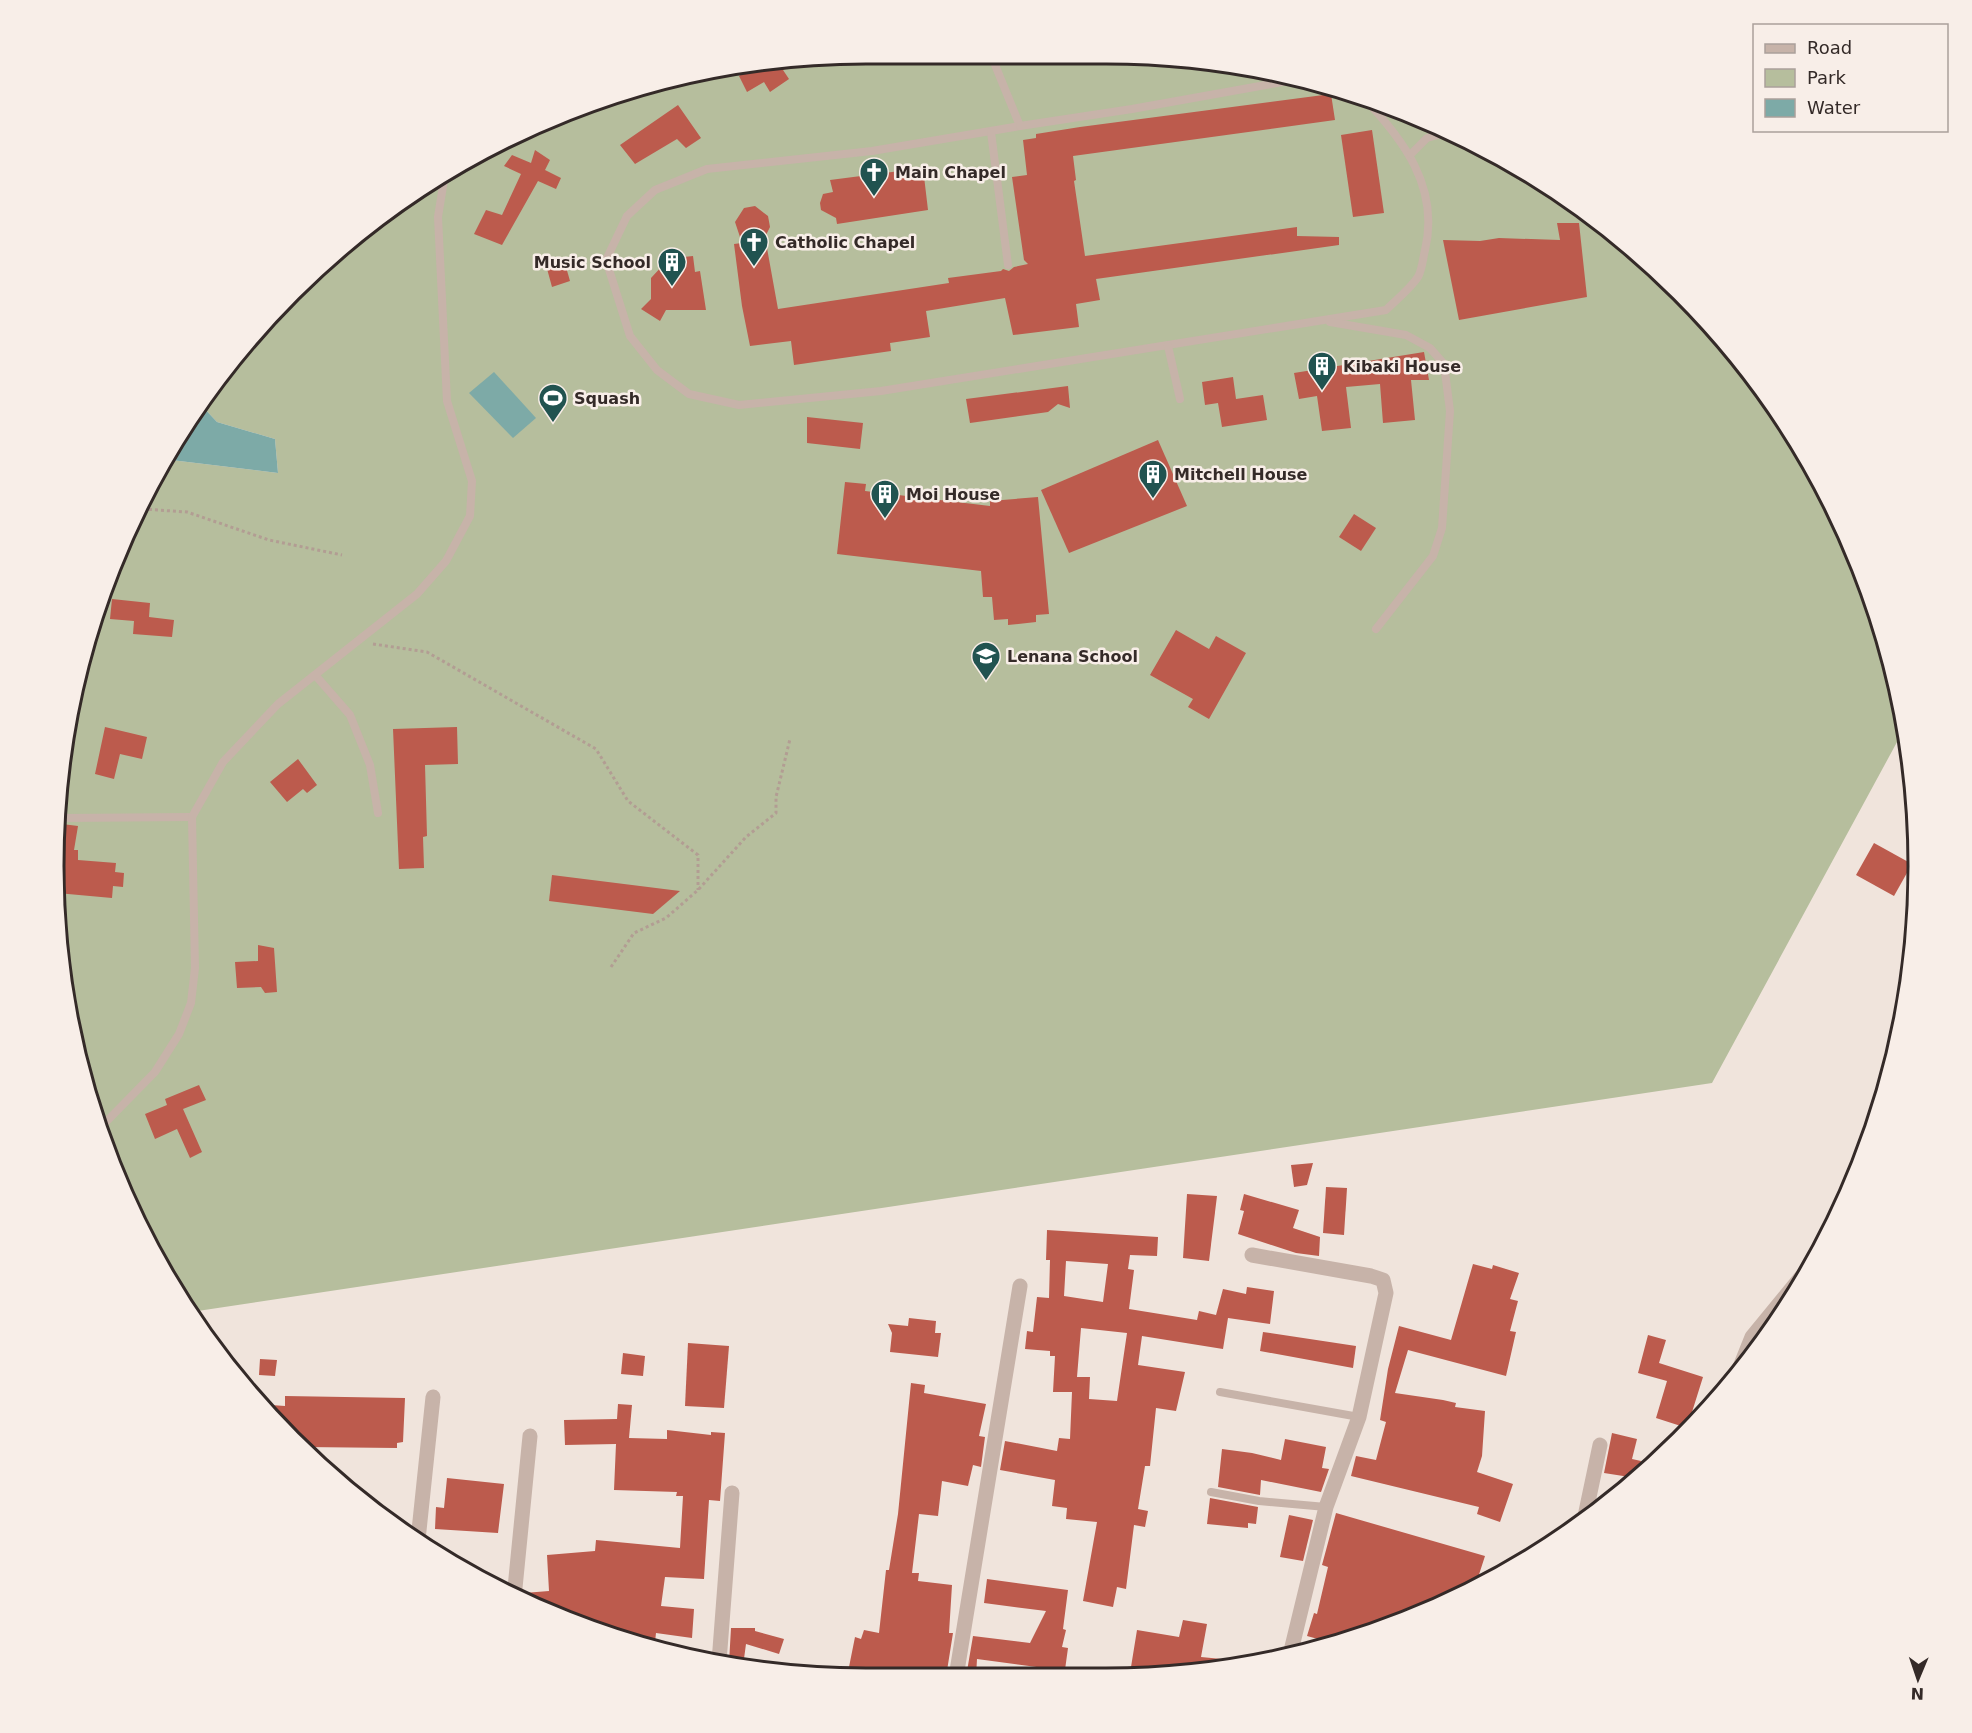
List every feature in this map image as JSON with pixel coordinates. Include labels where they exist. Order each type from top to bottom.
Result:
[{"type":"street","points":[[1252,1255],[1371,1276],[1383,1280],[1386,1293],[1359,1417],[1326,1507],[1292,1646]]},
{"type":"street","points":[[957,1668],[1020,1286]]},
{"type":"street","points":[[1749,1346],[1752,1337],[1769,1316]]},
{"type":"street","points":[[419,1532],[433,1397]]},
{"type":"street","points":[[515,1587],[531,1436]]},
{"type":"street","points":[[1587,1508],[1600,1445]]},
{"type":"street","points":[[720,1655],[732,1493]]},
{"type":"lane","points":[[996,64],[1020,126]]},
{"type":"lane","points":[[1276,83],[1132,110],[872,151],[707,169],[655,190],[627,216],[606,260],[630,336],[657,370],[689,394],[739,405],[881,392],[1048,363],[1386,310],[1419,276],[1430,229],[1422,183],[1411,154],[1378,113]]},
{"type":"lane","points":[[991,132],[1008,265]]},
{"type":"lane","points":[[1411,154],[1427,138],[1435,136]]},
{"type":"lane","points":[[106,1122],[155,1072],[179,1034],[192,1004],[195,968],[192,817],[223,762],[278,704],[359,643],[417,594],[446,561],[470,516],[472,481],[447,401],[438,217],[443,186]]},
{"type":"lane","points":[[1321,321],[1406,335],[1430,348],[1444,364],[1450,411],[1442,528],[1433,556],[1376,629]]},
{"type":"lane","points":[[1168,346],[1180,399]]},
{"type":"lane","points":[[316,676],[350,715],[370,765],[378,813]]},
{"type":"lane","points":[[66,818],[192,817]]},
{"type":"lane","points":[[1220,1392],[1359,1417]]},
{"type":"lane","points":[[1211,1492],[1259,1501],[1326,1507]]},
{"type":"path","points":[[148,509],[187,512],[268,540],[342,555]]},
{"type":"path","points":[[359,643],[427,652],[596,749],[628,801],[698,855],[698,890]]},
{"type":"path","points":[[611,966],[634,933],[666,918],[698,890],[746,837],[776,813],[776,797],[790,739]]},
{"type":"green space","name":"Lenana School","points":[[1106,64],[1210,71],[1262,80],[1363,107],[1460,147],[1507,172],[1594,230],[1673,299],[1742,378],[1800,466],[1825,512],[1865,609],[1880,659],[1897,741],[1712,1083],[199,1311],[147,1221],[107,1124],[80,1023],[71,971],[64,866],[71,762],[92,659],[107,609],[126,560],[147,512],[172,465],[175,460],[278,473],[275,439],[217,422],[207,411],[230,378],[299,299],[378,230],[465,172],[512,147],[609,107],[710,80],[762,71],[814,66]]},
{"type":"water","points":[[494,372],[536,418],[513,438],[469,393]]},
{"type":"water","points":[[207,411],[217,422],[275,439],[278,473],[175,460]]},
{"type":"building","points":[[785,69],[783,70],[789,79],[770,92],[764,82],[747,92],[739,76]]},
{"type":"building","points":[[1323,95],[1332,98],[1335,120],[1073,156],[1076,180],[1074,181],[1085,256],[1297,227],[1297,236],[1339,237],[1339,245],[1096,279],[1100,300],[1076,304],[1079,327],[1013,335],[1005,298],[926,311],[930,337],[890,343],[891,351],[794,365],[791,341],[750,346],[734,244],[742,243],[735,222],[744,208],[755,206],[768,216],[770,227],[765,237],[778,309],[949,283],[948,278],[1003,269],[1009,271],[1014,267],[1028,264],[1024,260],[1012,177],[1027,175],[1023,140],[1036,138],[1036,134]]},
{"type":"building","points":[[678,105],[701,138],[686,148],[677,139],[635,164],[620,145]]},
{"type":"building","points":[[1372,130],[1384,213],[1353,217],[1341,135]]},
{"type":"building","points":[[535,150],[550,160],[545,170],[561,178],[556,189],[538,181],[502,245],[474,234],[486,210],[502,215],[521,174],[504,166],[512,155],[531,163]]},
{"type":"building","name":"Main Chapel","points":[[923,168],[928,210],[837,224],[836,218],[821,210],[820,203],[823,194],[833,192],[830,180]]},
{"type":"building","points":[[1557,223],[1579,223],[1587,297],[1459,320],[1443,240],[1480,241],[1499,238],[1560,240]]},
{"type":"building","name":"Music School","points":[[693,256],[695,272],[700,271],[706,310],[666,310],[660,321],[641,309],[651,299],[651,278],[664,264],[665,259]]},
{"type":"building","points":[[564,260],[570,281],[552,287],[546,265]]},
{"type":"building","name":"Kibaki House","points":[[1424,352],[1429,380],[1411,380],[1415,420],[1383,423],[1380,384],[1346,387],[1351,428],[1322,431],[1317,396],[1299,399],[1294,373]]},
{"type":"building","points":[[1233,377],[1236,399],[1263,395],[1267,420],[1222,427],[1218,403],[1205,405],[1202,382]]},
{"type":"building","points":[[1068,386],[1070,408],[1058,404],[1048,412],[970,423],[966,399]]},
{"type":"building","points":[[807,417],[863,423],[860,449],[807,443]]},
{"type":"building","name":"Mitchell House","points":[[1158,440],[1187,506],[1069,553],[1041,490]]},
{"type":"building","points":[[845,482],[866,484],[865,491],[990,506],[990,501],[1038,497],[1049,614],[1036,615],[1036,622],[1008,625],[1008,619],[994,620],[992,597],[983,597],[981,571],[837,554]]},
{"type":"building","points":[[1354,514],[1376,528],[1361,551],[1339,537]]},
{"type":"building","points":[[112,599],[150,603],[149,617],[174,620],[172,637],[133,634],[134,621],[110,619]]},
{"type":"building","points":[[1176,630],[1209,649],[1216,636],[1246,653],[1209,719],[1188,707],[1193,699],[1150,675]]},
{"type":"building","points":[[105,727],[147,737],[142,759],[120,754],[114,779],[95,774]]},
{"type":"building","points":[[457,727],[458,764],[425,765],[427,836],[423,837],[424,868],[399,869],[393,729]]},
{"type":"building","points":[[298,759],[317,785],[307,793],[303,789],[287,802],[270,782]]},
{"type":"building","points":[[66,824],[78,826],[74,850],[78,850],[78,860],[116,863],[115,872],[124,873],[123,887],[113,886],[112,898],[65,894]]},
{"type":"building","points":[[1874,843],[1908,862],[1908,871],[1894,896],[1856,875]]},
{"type":"building","points":[[552,875],[680,891],[653,914],[549,901]]},
{"type":"building","points":[[258,945],[274,948],[277,992],[265,993],[261,987],[237,988],[235,962],[258,961]]},
{"type":"building","points":[[199,1085],[206,1100],[183,1109],[202,1152],[190,1158],[177,1129],[155,1139],[145,1114],[167,1105],[165,1099]]},
{"type":"building","points":[[1313,1163],[1307,1185],[1294,1187],[1291,1165]]},
{"type":"building","points":[[1326,1187],[1347,1188],[1344,1235],[1323,1233]]},
{"type":"building","points":[[1187,1194],[1217,1196],[1209,1261],[1183,1258]]},
{"type":"building","points":[[1244,1194],[1299,1210],[1293,1228],[1320,1237],[1319,1256],[1296,1253],[1238,1234],[1244,1211],[1240,1210]]},
{"type":"building","points":[[1047,1230],[1158,1237],[1157,1256],[1130,1255],[1128,1269],[1134,1270],[1129,1309],[1197,1320],[1199,1311],[1216,1315],[1223,1289],[1246,1294],[1247,1287],[1274,1291],[1270,1324],[1228,1318],[1223,1349],[1142,1336],[1138,1365],[1185,1372],[1176,1411],[1156,1408],[1150,1466],[1145,1466],[1138,1509],[1148,1511],[1145,1527],[1134,1525],[1126,1589],[1117,1587],[1113,1607],[1083,1601],[1097,1522],[1066,1519],[1067,1508],[1052,1506],[1055,1480],[1000,1470],[1005,1441],[1057,1451],[1059,1438],[1070,1439],[1072,1392],[1053,1392],[1055,1356],[1050,1356],[1050,1351],[1025,1349],[1027,1331],[1033,1332],[1037,1297],[1049,1298],[1050,1260],[1046,1260]],"holes":[[[1066,1261],[1108,1264],[1103,1302],[1064,1296]],[[1081,1328],[1127,1333],[1117,1401],[1089,1399],[1090,1377],[1077,1377]]]},
{"type":"building","points":[[1473,1264],[1492,1269],[1493,1265],[1519,1273],[1510,1299],[1518,1301],[1510,1331],[1516,1332],[1506,1376],[1408,1350],[1395,1393],[1443,1400],[1456,1403],[1455,1407],[1485,1411],[1482,1456],[1477,1472],[1513,1484],[1500,1522],[1477,1514],[1479,1507],[1351,1476],[1356,1456],[1376,1460],[1386,1422],[1380,1420],[1388,1369],[1399,1326],[1451,1340]]},
{"type":"building","points":[[909,1318],[936,1321],[935,1333],[941,1333],[938,1357],[890,1352],[892,1333],[888,1324],[908,1326]]},
{"type":"building","points":[[1263,1332],[1356,1346],[1353,1368],[1260,1351]]},
{"type":"building","points":[[1648,1335],[1666,1340],[1659,1363],[1703,1377],[1692,1413],[1680,1426],[1656,1418],[1667,1381],[1638,1373]]},
{"type":"building","points":[[688,1343],[729,1346],[724,1408],[685,1406]]},
{"type":"building","points":[[623,1353],[645,1356],[643,1376],[621,1374]]},
{"type":"building","points":[[260,1359],[277,1360],[275,1376],[259,1375]]},
{"type":"building","points":[[911,1383],[925,1385],[924,1393],[986,1404],[979,1436],[985,1437],[981,1467],[973,1465],[968,1486],[942,1481],[938,1516],[919,1514],[912,1573],[919,1573],[918,1581],[952,1585],[949,1633],[953,1633],[947,1668],[849,1668],[855,1637],[861,1639],[864,1630],[879,1633],[886,1570],[889,1570],[898,1514]]},
{"type":"building","points":[[285,1396],[405,1398],[403,1442],[397,1443],[397,1448],[314,1447],[273,1405],[285,1406]]},
{"type":"building","points":[[618,1404],[632,1405],[629,1438],[667,1439],[667,1430],[711,1435],[711,1432],[725,1433],[720,1501],[709,1500],[704,1579],[665,1577],[661,1606],[694,1609],[692,1638],[656,1633],[655,1640],[609,1626],[527,1593],[549,1591],[547,1555],[595,1551],[596,1540],[680,1548],[683,1496],[676,1496],[677,1492],[614,1490],[616,1444],[565,1445],[564,1420],[617,1419]]},
{"type":"building","points":[[1612,1433],[1637,1439],[1632,1459],[1641,1461],[1640,1463],[1625,1476],[1604,1473]]},
{"type":"building","points":[[1285,1439],[1326,1447],[1322,1468],[1329,1469],[1321,1492],[1261,1480],[1260,1495],[1218,1487],[1222,1449],[1281,1460]]},
{"type":"building","points":[[447,1478],[504,1484],[498,1533],[435,1529],[436,1507],[444,1508]]},
{"type":"building","points":[[1210,1498],[1258,1507],[1256,1524],[1248,1523],[1248,1528],[1207,1524]]},
{"type":"building","points":[[1336,1513],[1485,1556],[1479,1576],[1460,1586],[1363,1626],[1319,1639],[1307,1636],[1314,1613],[1317,1614],[1328,1567],[1322,1565]]},
{"type":"building","points":[[1289,1515],[1313,1520],[1303,1561],[1280,1557]]},
{"type":"building","points":[[987,1579],[1068,1590],[1063,1629],[1066,1630],[1062,1647],[1068,1648],[1065,1668],[1044,1668],[977,1659],[976,1668],[968,1668],[973,1636],[1030,1643],[1046,1611],[984,1603]]},
{"type":"building","points":[[1183,1620],[1207,1624],[1201,1657],[1225,1659],[1158,1667],[1131,1667],[1137,1630],[1179,1637]]},
{"type":"building","points":[[731,1628],[755,1628],[755,1631],[784,1639],[779,1654],[746,1644],[744,1659],[729,1656]]},
{"type":"place","name":"Main Chapel","points":[[874,198]]},
{"type":"place","name":"Catholic Chapel","points":[[754,268]]},
{"type":"place","name":"Music School","points":[[672,288]]},
{"type":"place","name":"Kibaki House","points":[[1322,392]]},
{"type":"place","name":"Squash","points":[[553,424]]},
{"type":"place","name":"Mitchell House","points":[[1153,500]]},
{"type":"place","name":"Moi House","points":[[885,520]]},
{"type":"place","name":"Lenana School","points":[[986,682]]}]
